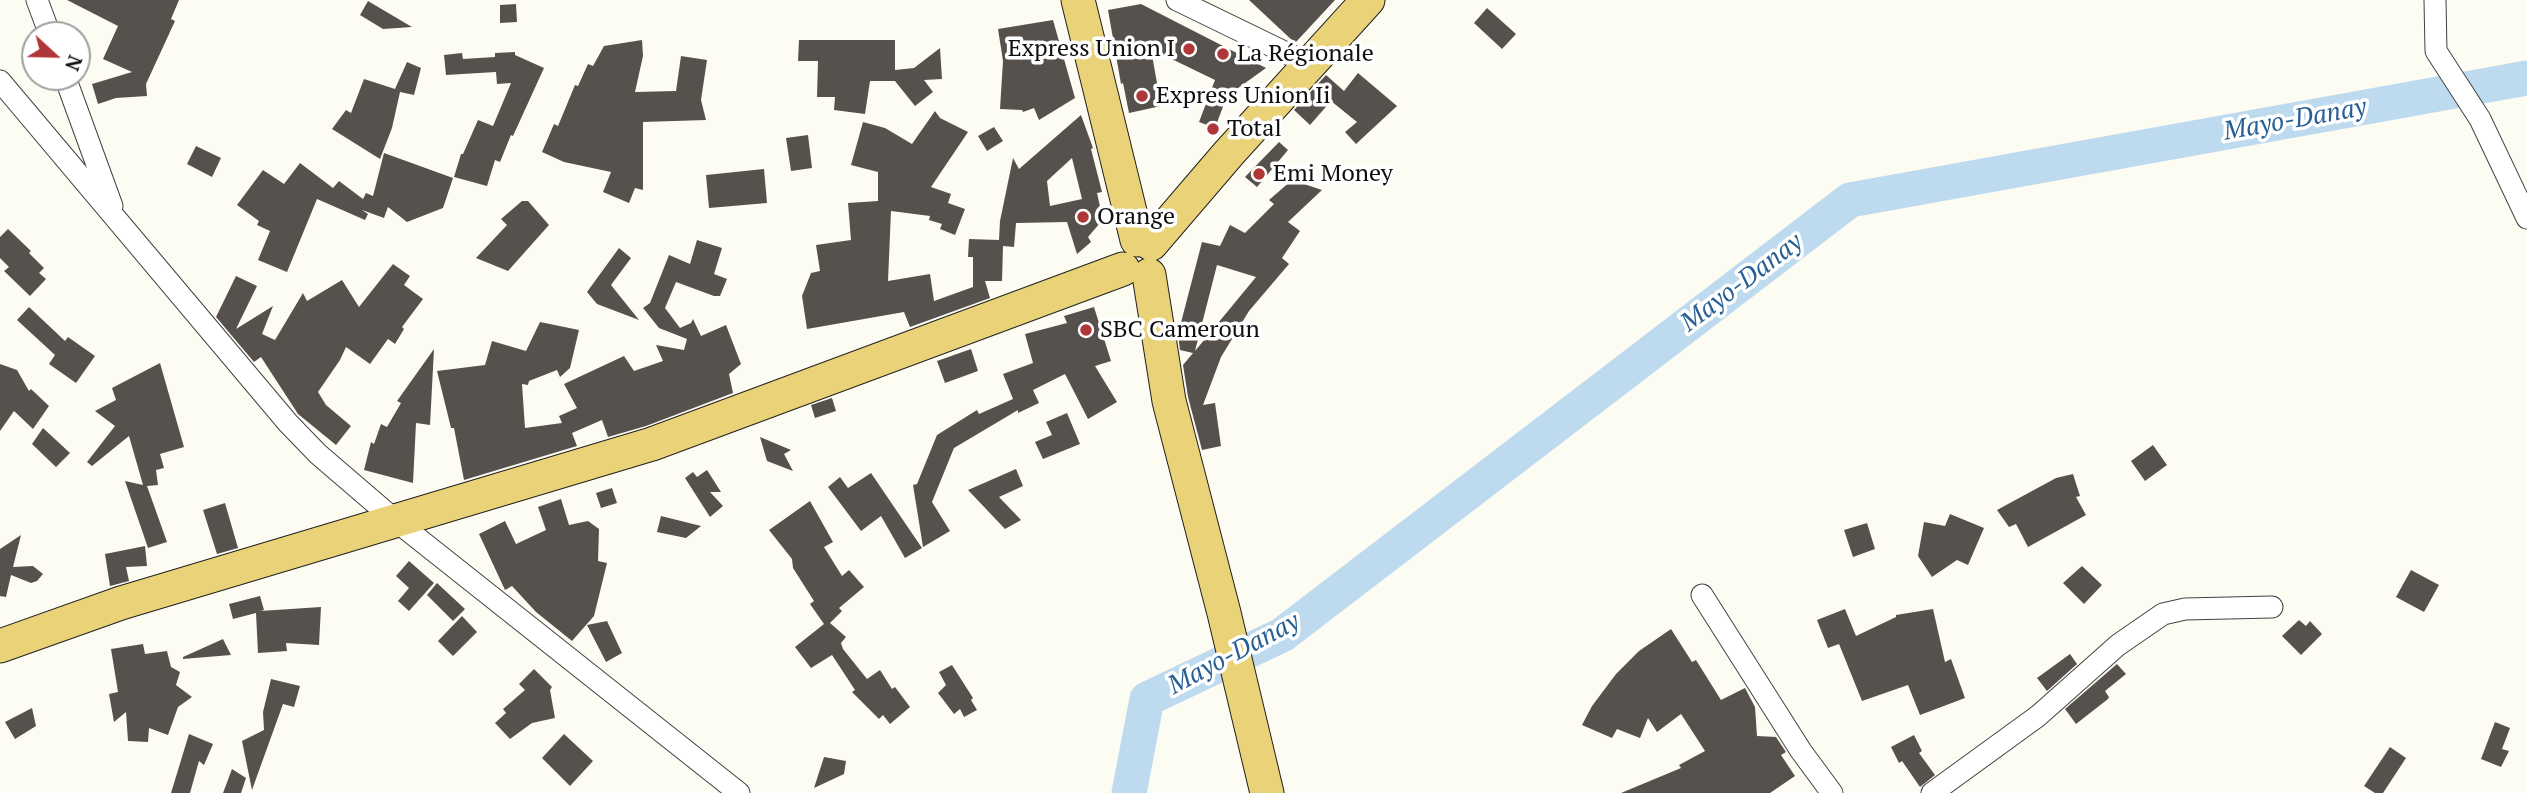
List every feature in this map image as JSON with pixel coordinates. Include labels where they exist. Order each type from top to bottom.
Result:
[{"type":"main road","points":[[1078,0],[1140,257],[1169,401],[1267,793]]},
{"type":"main road","points":[[0,646],[121,603],[652,444],[1140,257],[1229,153],[1368,0]]},
{"type":"street","points":[[37,0],[45,21]]},
{"type":"street","points":[[1177,0],[1311,65]]},
{"type":"street","points":[[2435,0],[2436,51],[2480,119],[2527,218]]},
{"type":"street","points":[[0,81],[288,423],[318,454],[396,521],[739,793]]},
{"type":"street","points":[[70,91],[118,221]]},
{"type":"street","points":[[1702,595],[1801,751],[1832,793]]},
{"type":"street","points":[[1932,793],[2038,716],[2118,645],[2163,614],[2185,609],[2272,607]]},
{"type":"building","points":[[67,0],[179,0],[171,19],[175,21],[146,84],[147,96],[116,98],[98,104],[92,84],[132,72],[103,59],[118,26]]},
{"type":"building","points":[[1249,0],[1335,0],[1295,43]]},
{"type":"building","points":[[368,1],[412,27],[383,29],[360,15]]},
{"type":"building","points":[[516,4],[517,22],[500,23],[500,5]]},
{"type":"building","points":[[1141,4],[1266,68],[1227,96],[1215,128],[1199,122],[1215,80],[1151,49],[1161,106],[1129,113],[1108,10]]},
{"type":"building","points":[[1487,8],[1516,34],[1502,49],[1474,23]]},
{"type":"building","points":[[1053,20],[1075,98],[1039,120],[1034,108],[1023,112],[1000,109],[1003,61],[998,29]]},
{"type":"building","points":[[642,40],[643,56],[635,92],[676,91],[681,56],[707,60],[701,100],[706,120],[643,122],[643,190],[635,188],[629,203],[603,192],[611,172],[564,162],[542,152],[554,124],[558,126],[575,85],[578,86],[588,64],[593,66],[604,46]]},
{"type":"building","points":[[799,40],[895,40],[895,70],[914,68],[940,48],[942,79],[924,80],[933,92],[915,106],[895,81],[870,81],[865,114],[834,110],[835,97],[817,97],[818,61],[798,61]]},
{"type":"building","points":[[515,52],[515,55],[544,68],[513,136],[511,135],[500,162],[495,160],[487,186],[454,177],[461,154],[478,120],[493,126],[511,83],[497,84],[496,72],[446,75],[444,55],[462,53],[463,59],[495,57],[495,53]]},
{"type":"building","points":[[407,62],[421,68],[414,95],[400,92],[392,128],[380,159],[332,129],[346,110],[351,113],[364,79],[395,89]]},
{"type":"building","points":[[1358,73],[1397,106],[1356,144],[1345,132],[1357,122],[1331,101],[1310,125],[1294,110],[1326,75],[1344,91]]},
{"type":"building","points":[[935,111],[940,118],[968,132],[931,187],[951,194],[948,203],[965,209],[955,235],[940,229],[942,224],[929,220],[930,216],[891,211],[888,281],[930,274],[934,301],[973,287],[973,257],[968,257],[969,239],[999,240],[1000,221],[1013,158],[1019,169],[1081,115],[1093,148],[1091,149],[1102,192],[1097,193],[1101,211],[1100,223],[1088,237],[1091,242],[1077,254],[1067,222],[1016,223],[1014,247],[1003,246],[1002,281],[985,281],[990,298],[910,327],[904,312],[807,329],[802,296],[811,273],[820,271],[816,245],[851,240],[848,203],[878,201],[878,172],[851,165],[863,122],[885,128],[912,144]],"holes":[[[1072,158],[1082,199],[1050,206],[1047,181]]]},
{"type":"building","points":[[994,127],[1003,141],[987,151],[978,136]]},
{"type":"building","points":[[808,135],[812,168],[791,171],[786,138]]},
{"type":"building","points":[[1279,142],[1288,150],[1257,187],[1245,177]]},
{"type":"building","points":[[196,146],[221,158],[212,177],[187,164]]},
{"type":"building","points":[[384,153],[453,178],[443,208],[407,222],[388,207],[384,218],[362,210],[368,214],[365,220],[317,199],[287,272],[258,260],[270,231],[257,225],[259,221],[237,205],[263,170],[284,184],[300,163],[333,188],[339,181],[363,199],[366,193],[373,196]]},
{"type":"building","points":[[764,169],[767,203],[709,208],[706,175]]},
{"type":"building","points":[[1292,180],[1322,190],[1288,222],[1300,231],[1282,258],[1289,264],[1249,311],[1221,357],[1203,405],[1215,403],[1221,446],[1202,450],[1188,397],[1183,365],[1193,353],[1180,350],[1178,334],[1202,242],[1220,246],[1230,225],[1245,233],[1274,204],[1269,200]],"holes":[[[1217,265],[1256,277],[1195,351]]]},
{"type":"building","points":[[522,201],[528,201],[549,225],[508,271],[476,258],[507,225],[501,219]]},
{"type":"building","points":[[8,229],[44,268],[39,273],[46,279],[30,296],[4,271],[9,267],[0,258],[0,237]]},
{"type":"building","points":[[697,240],[722,248],[714,274],[727,279],[720,296],[676,282],[665,308],[680,328],[691,323],[693,319],[701,336],[726,325],[741,364],[729,374],[733,393],[646,426],[608,437],[602,420],[572,433],[577,446],[464,480],[454,428],[451,428],[437,371],[485,365],[492,341],[526,351],[540,322],[579,330],[570,368],[560,377],[557,370],[529,381],[528,385],[522,384],[525,428],[562,423],[559,416],[577,408],[564,384],[624,356],[634,371],[663,361],[656,345],[684,350],[687,339],[659,328],[643,308],[650,303],[669,255],[690,264]]},
{"type":"building","points":[[619,248],[631,258],[611,285],[639,320],[597,304],[587,292]]},
{"type":"building","points":[[393,264],[410,276],[404,285],[423,299],[402,327],[404,329],[395,344],[388,339],[370,364],[346,347],[318,392],[326,405],[351,426],[336,445],[298,414],[261,357],[254,362],[216,317],[236,276],[257,286],[236,329],[273,306],[262,334],[275,340],[303,293],[307,301],[342,280],[359,307]]},
{"type":"building","points":[[29,307],[65,341],[68,337],[95,356],[76,383],[49,364],[55,355],[17,320]]},
{"type":"building","points":[[1094,307],[1111,361],[1095,366],[1117,402],[1088,419],[1065,374],[1033,390],[1039,403],[1018,413],[1018,410],[954,448],[932,502],[950,531],[923,547],[913,485],[917,484],[937,435],[977,410],[979,414],[1013,399],[1003,374],[1033,363],[1025,334],[1067,323],[1064,316]]},
{"type":"building","points":[[434,349],[430,425],[416,423],[413,483],[364,470],[371,442],[374,444],[381,424],[387,427],[401,403],[397,401]]},
{"type":"building","points":[[971,349],[978,371],[945,383],[937,361]]},
{"type":"building","points":[[160,363],[184,447],[160,454],[164,468],[156,470],[158,485],[147,486],[167,542],[148,548],[125,481],[143,485],[129,436],[92,466],[87,462],[115,426],[95,411],[116,400],[112,388]]},
{"type":"building","points":[[0,364],[17,370],[29,391],[31,389],[49,406],[33,429],[14,411],[0,431]]},
{"type":"building","points":[[832,398],[836,411],[815,418],[811,405]]},
{"type":"building","points":[[1067,413],[1080,444],[1043,459],[1035,442],[1052,435],[1046,422]]},
{"type":"building","points":[[43,428],[70,453],[56,467],[32,444]]},
{"type":"building","points":[[760,437],[791,450],[784,454],[793,471],[767,461]]},
{"type":"building","points":[[2153,445],[2167,465],[2145,481],[2131,461]]},
{"type":"building","points":[[1016,469],[1023,486],[999,497],[1021,520],[1005,529],[968,490]]},
{"type":"building","points":[[707,470],[721,492],[710,492],[723,506],[710,517],[685,478],[693,472],[697,477]]},
{"type":"building","points":[[871,473],[922,548],[905,558],[881,516],[861,531],[828,487],[840,477],[848,488]]},
{"type":"building","points":[[2073,474],[2080,496],[2076,497],[2086,515],[2028,547],[2016,524],[2009,527],[1997,510],[2056,478]]},
{"type":"building","points":[[612,488],[617,503],[601,508],[596,493]]},
{"type":"building","points":[[561,499],[569,525],[588,521],[599,529],[598,561],[607,563],[594,616],[572,641],[536,612],[512,586],[505,590],[479,534],[505,521],[516,544],[546,530],[538,507]]},
{"type":"building","points":[[810,501],[833,542],[824,547],[842,576],[849,570],[864,587],[839,608],[842,611],[830,623],[846,637],[841,643],[843,649],[867,679],[880,670],[892,689],[895,687],[910,707],[890,724],[883,715],[879,719],[852,692],[855,690],[832,655],[811,668],[795,647],[824,624],[810,604],[814,601],[793,568],[792,559],[769,530]]},
{"type":"building","points":[[225,503],[238,548],[217,554],[203,510]]},
{"type":"building","points":[[1950,514],[1984,528],[1968,565],[1957,560],[1932,577],[1918,556],[1924,522],[1945,526]]},
{"type":"building","points":[[661,516],[701,526],[686,538],[657,532]]},
{"type":"building","points":[[1867,523],[1875,549],[1853,557],[1844,530]]},
{"type":"building","points":[[21,535],[13,567],[33,566],[43,574],[31,583],[11,575],[6,597],[0,596],[0,549]]},
{"type":"building","points":[[145,546],[147,566],[126,567],[129,581],[110,586],[105,554]]},
{"type":"building","points":[[409,561],[434,583],[409,611],[398,601],[409,588],[396,576]]},
{"type":"building","points":[[2082,566],[2102,585],[2084,604],[2063,583]]},
{"type":"building","points":[[2411,570],[2439,585],[2424,612],[2396,597]]},
{"type":"building","points":[[437,583],[465,609],[453,621],[427,595]]},
{"type":"building","points":[[260,596],[264,610],[260,611],[321,607],[319,645],[286,643],[287,651],[258,653],[256,613],[233,619],[229,604]]},
{"type":"building","points":[[1845,609],[1856,636],[1896,615],[1933,609],[1945,662],[1951,659],[1965,698],[1920,715],[1908,685],[1862,701],[1839,644],[1828,648],[1817,620]]},
{"type":"building","points":[[462,616],[477,632],[453,656],[438,641]]},
{"type":"building","points":[[2299,620],[2306,626],[2310,621],[2322,634],[2301,655],[2282,636]]},
{"type":"building","points":[[607,621],[622,653],[606,662],[587,625]]},
{"type":"building","points":[[1671,629],[1692,662],[1696,660],[1721,700],[1745,688],[1755,707],[1757,736],[1776,737],[1786,752],[1781,755],[1795,776],[1770,793],[1621,793],[1681,768],[1679,765],[1705,751],[1681,714],[1657,732],[1648,718],[1640,738],[1617,729],[1612,738],[1582,725],[1592,706],[1616,674],[1639,651]]},
{"type":"building","points":[[223,639],[231,655],[183,659],[183,657]]},
{"type":"building","points":[[143,644],[145,654],[167,651],[171,667],[180,672],[176,685],[192,697],[178,707],[168,735],[149,728],[148,742],[128,741],[126,712],[114,722],[109,694],[118,692],[111,649]]},
{"type":"building","points":[[2070,654],[2077,664],[2047,691],[2037,678]]},
{"type":"building","points":[[2117,664],[2126,674],[2105,691],[2108,699],[2076,724],[2065,709]]},
{"type":"building","points":[[952,665],[973,698],[971,700],[977,710],[964,717],[960,709],[954,714],[938,693],[946,685],[939,672]]},
{"type":"building","points":[[534,669],[552,687],[550,690],[555,718],[532,723],[510,739],[495,723],[506,713],[503,709],[525,690],[519,684]]},
{"type":"building","points":[[271,679],[300,686],[294,707],[283,704],[252,790],[242,741],[264,730],[263,712]]},
{"type":"building","points":[[32,708],[36,726],[15,739],[5,722]]},
{"type":"building","points":[[2495,722],[2510,728],[2502,749],[2509,751],[2501,767],[2481,759]]},
{"type":"building","points":[[189,734],[213,744],[204,765],[199,761],[190,793],[171,793]]},
{"type":"building","points":[[564,734],[593,761],[570,786],[542,758]]},
{"type":"building","points":[[1914,735],[1922,751],[1919,753],[1935,775],[1920,787],[1902,761],[1899,763],[1891,747]]},
{"type":"building","points":[[2390,747],[2406,758],[2383,793],[2375,793],[2364,786]]},
{"type":"building","points":[[824,757],[846,761],[844,774],[814,788]]},
{"type":"building","points":[[232,769],[246,778],[241,793],[223,793]]},
{"type":"waterway","name":"Mayo-Danay","points":[[1129,793],[1147,699],[1282,635],[1850,200],[2527,78]]},
{"type":"place","name":"Express Union I","points":[[1189,49]]},
{"type":"place","name":"La Régionale","points":[[1223,54]]},
{"type":"place","name":"Express Union Ii","points":[[1142,96]]},
{"type":"place","name":"Total","points":[[1213,129]]},
{"type":"place","name":"Emi Money","points":[[1259,174]]},
{"type":"place","name":"Orange","points":[[1083,217]]},
{"type":"place","name":"SBC Cameroun","points":[[1086,330]]}]
